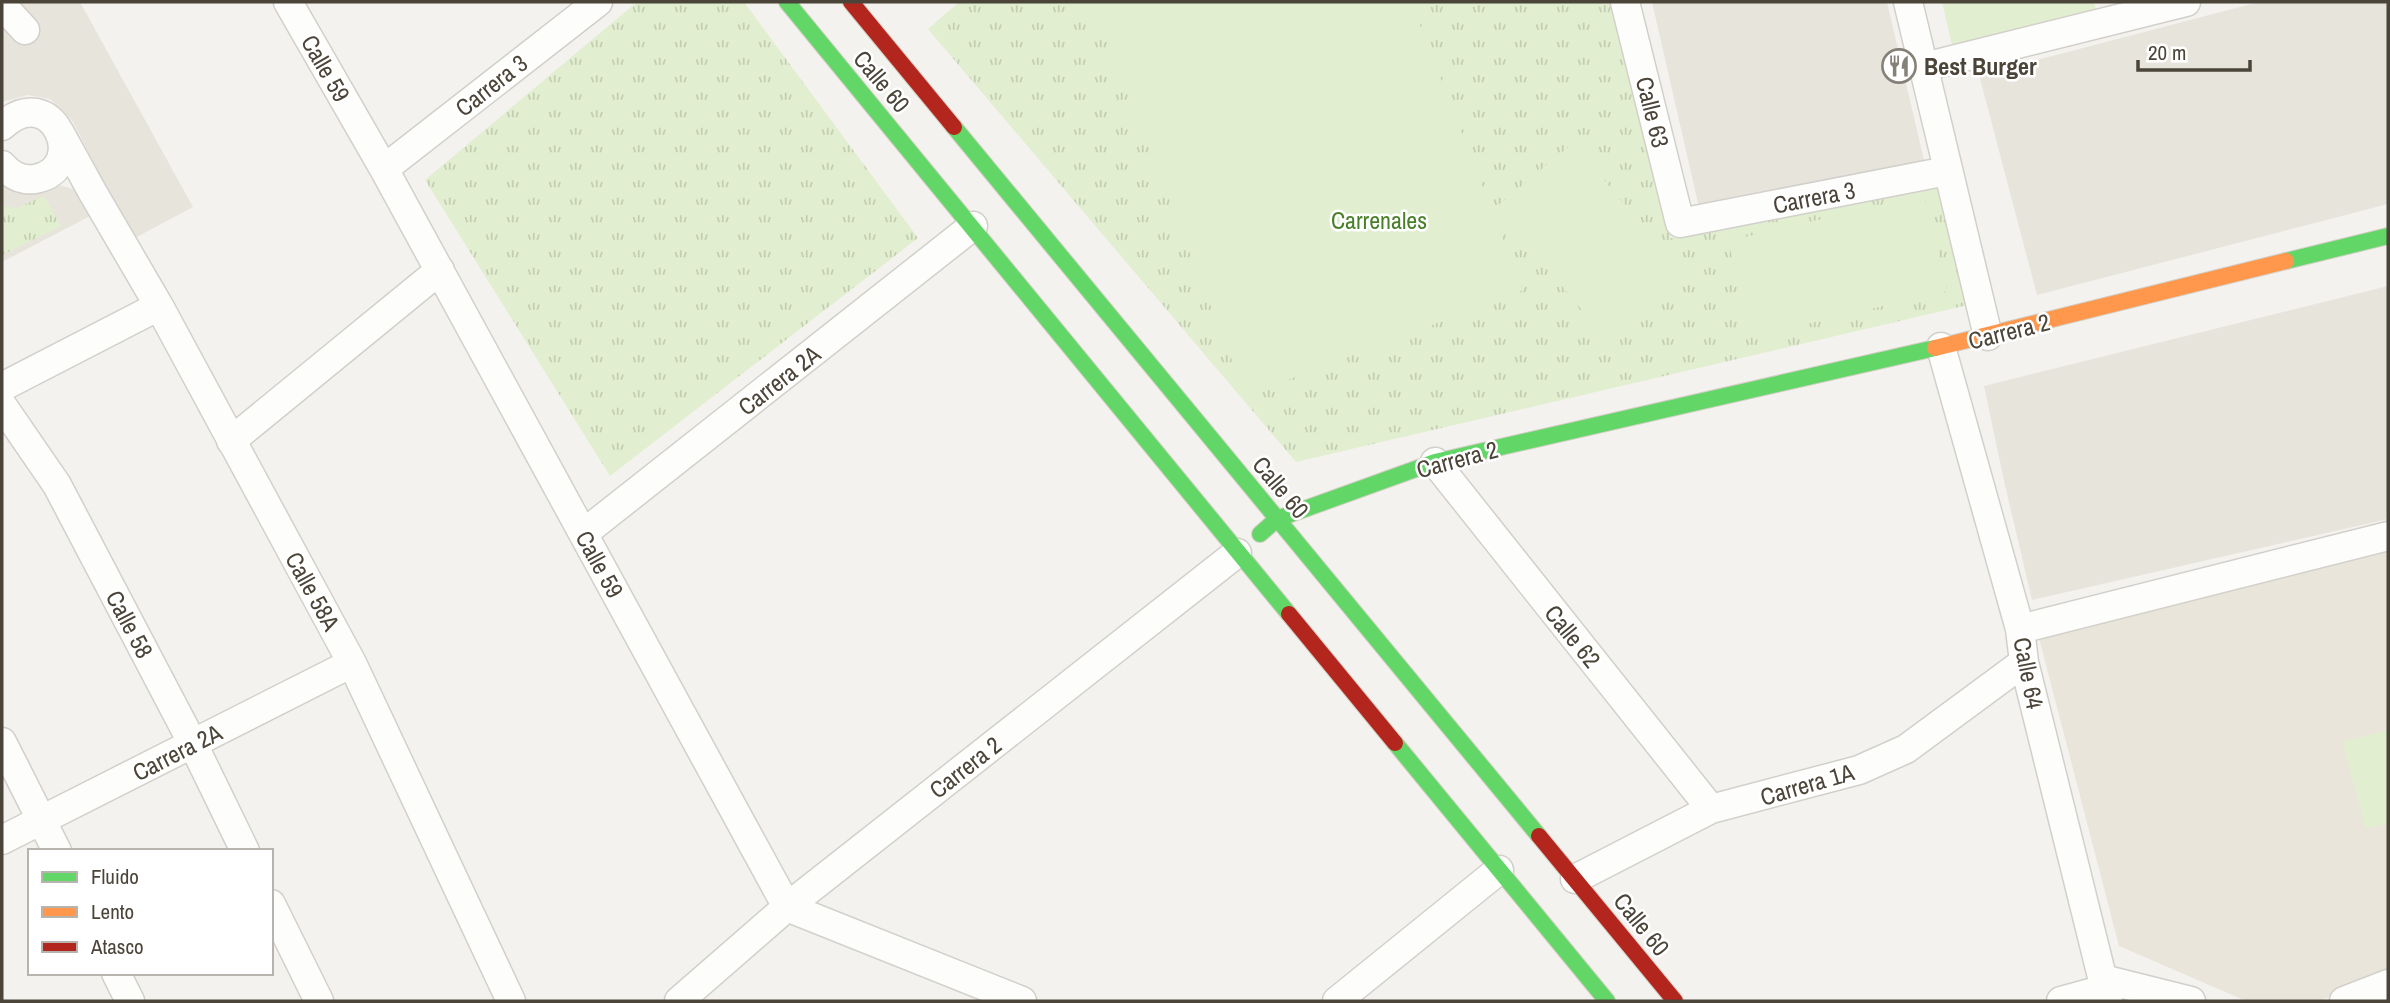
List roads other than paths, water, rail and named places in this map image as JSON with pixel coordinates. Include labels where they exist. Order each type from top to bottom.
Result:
[{"type":"main road","name":"Calle 60","points":[[787,2],[1607,1001]]},
{"type":"main road","name":"Calle 60","points":[[851,2],[1675,1001]]},
{"type":"main road","name":"Carrera 2","points":[[1237,553],[1277,519],[1435,462],[1988,336],[2388,236]]},
{"type":"street","name":"Calle 59","points":[[289,2],[384,169],[787,907]]},
{"type":"street","name":"Carrera 3","points":[[384,169],[598,2]]},
{"type":"street","name":"Calle 63","points":[[1625,2],[1681,223]]},
{"type":"street","points":[[1908,2],[1988,336]]},
{"type":"street","points":[[1924,67],[2186,2]]},
{"type":"street","points":[[2,5],[25,30]]},
{"type":"street","points":[[2,126],[20,113],[32,112],[44,116],[54,123],[60,133],[63,148],[62,155],[49,174],[37,179],[22,179],[10,174],[2,165]]},
{"type":"street","name":"Calle 58A","points":[[60,133],[159,306],[352,663],[511,1001]]},
{"type":"street","name":"Carrera 3","points":[[1681,223],[1947,171]]},
{"type":"street","points":[[49,174],[93,193]]},
{"type":"street","name":"Carrera 2A","points":[[584,533],[973,226]]},
{"type":"street","points":[[231,441],[440,271]]},
{"type":"street","points":[[2,387],[159,306]]},
{"type":"street","name":"Calle 64","points":[[1941,347],[2020,629],[2024,662],[2105,990]]},
{"type":"street","name":"Calle 58","points":[[2,405],[57,485],[193,744],[244,849]]},
{"type":"street","name":"Calle 62","points":[[1435,462],[1711,809]]},
{"type":"street","points":[[2020,629],[2388,536]]},
{"type":"street","name":"Carrera 2","points":[[679,1001],[787,907],[1237,553]]},
{"type":"street","name":"Carrera 1A","points":[[1575,879],[1711,809],[1859,770],[1906,749],[2024,662]]},
{"type":"street","name":"Carrera 2A","points":[[2,840],[352,663]]},
{"type":"street","points":[[2,743],[56,849]]},
{"type":"street","points":[[1337,1001],[1499,870]]},
{"type":"street","points":[[787,907],[1022,1001]]},
{"type":"street","points":[[273,908],[319,1001]]},
{"type":"street","points":[[117,975],[130,1001]]},
{"type":"street","points":[[2344,1001],[2388,984]]},
{"type":"street","points":[[2062,1001],[2105,990],[2190,1001]]},
{"type":"place","name":"Best Burger","points":[[1899,66]]},
{"type":"park label","name":"Carrenales","points":[[1379,220]]}]
